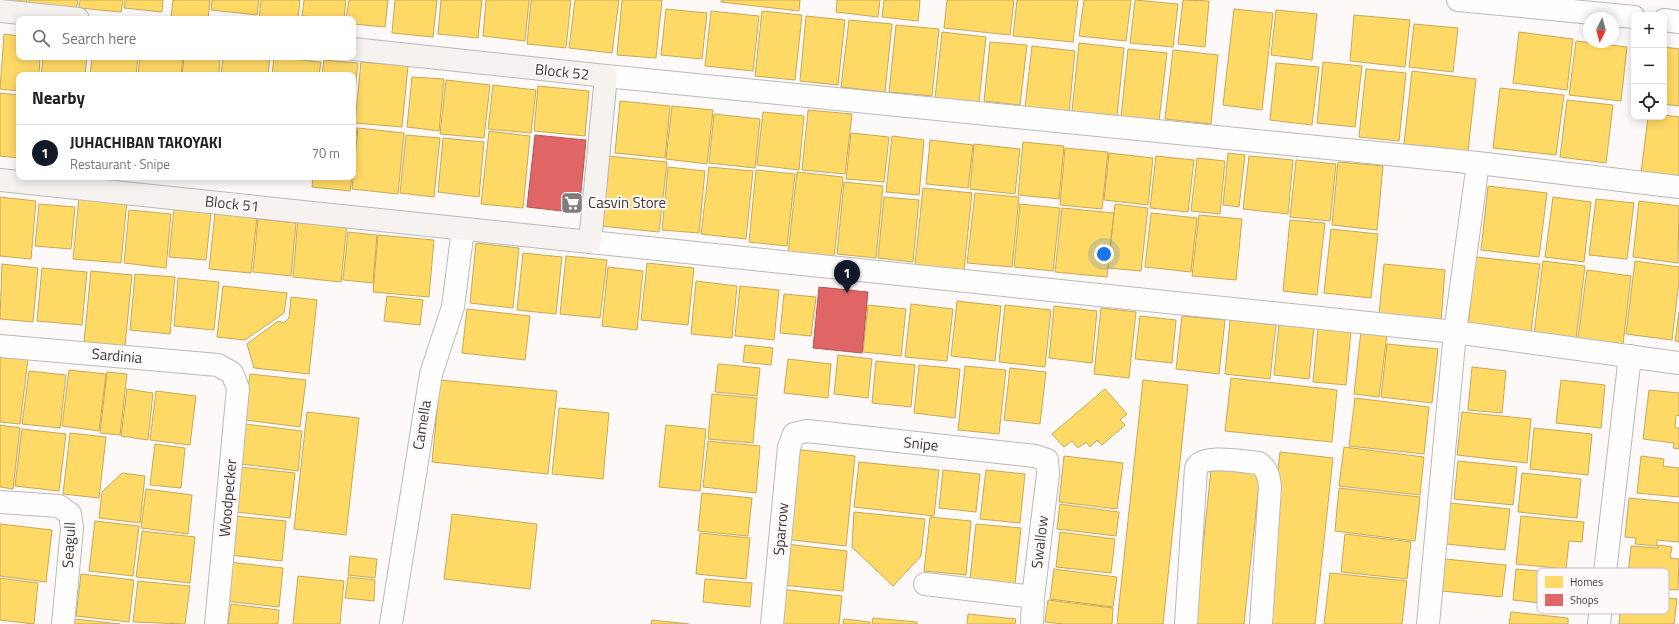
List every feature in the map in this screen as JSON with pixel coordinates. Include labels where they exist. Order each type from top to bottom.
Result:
[{"type":"street","points":[[1458,0],[1631,17]]},
{"type":"street","points":[[0,10],[52,16]]},
{"type":"street","points":[[1667,20],[1679,22]]},
{"type":"street","name":"Block 52","points":[[356,49],[606,76],[590,242]]},
{"type":"street","points":[[606,76],[1478,163],[1679,187]]},
{"type":"street","points":[[1428,624],[1456,332],[1478,163]]},
{"type":"street","name":"Block 51","points":[[0,180],[590,242]]},
{"type":"street","name":"Camella","points":[[391,624],[431,374],[453,307],[464,229]]},
{"type":"street","points":[[590,242],[1456,332],[1679,363]]},
{"type":"street","name":"Sardinia","points":[[0,346],[218,365],[232,373]]},
{"type":"street","points":[[1605,568],[1630,356]]},
{"type":"street","name":"Woodpecker","points":[[216,624],[238,388],[232,373]]},
{"type":"street","name":"Snipe","points":[[794,434],[808,431],[1034,456],[1047,460]]},
{"type":"street","name":"Sparrow","points":[[772,624],[789,447],[794,434]]},
{"type":"street","points":[[1186,624],[1196,468],[1198,464],[1203,461],[1215,459],[1259,464],[1264,467],[1270,479],[1260,624]]},
{"type":"street","name":"Swallow","points":[[1032,624],[1033,597],[1048,474],[1047,460]]},
{"type":"street","name":"Seagull","points":[[0,502],[59,506],[70,514],[72,528],[63,624]]},
{"type":"street","points":[[925,584],[1033,597]]},
{"type":"street","points":[[1599,624],[1600,614]]},
{"type":"building: Homes","points":[[0,0],[27,0],[26,6],[0,3]]},
{"type":"building: Homes","points":[[29,0],[78,0],[76,12],[28,6]]},
{"type":"building: Homes","points":[[80,0],[123,0],[121,12],[79,8]]},
{"type":"building: Homes","points":[[125,0],[163,0],[162,12],[124,8]]},
{"type":"building: Homes","points":[[173,0],[210,0],[208,16],[171,16]]},
{"type":"building: Homes","points":[[212,0],[259,0],[257,15],[211,10]]},
{"type":"building: Homes","points":[[261,0],[300,0],[298,16],[259,16]]},
{"type":"building: Homes","points":[[304,0],[346,0],[344,16],[302,16]]},
{"type":"building: Homes","points":[[349,0],[388,0],[385,27],[356,24],[356,16],[346,16]]},
{"type":"building: Homes","points":[[395,0],[437,0],[433,37],[392,33]]},
{"type":"building: Homes","points":[[441,0],[482,0],[478,38],[438,34]]},
{"type":"building: Homes","points":[[486,0],[529,0],[525,41],[483,36]]},
{"type":"building: Homes","points":[[531,0],[571,0],[566,48],[527,44]]},
{"type":"building: Homes","points":[[575,0],[619,0],[612,53],[569,48]]},
{"type":"building: Homes","points":[[622,0],[662,0],[656,58],[617,55]]},
{"type":"building: Homes","points":[[722,0],[800,0],[799,11],[721,2]]},
{"type":"building: Homes","points":[[837,0],[880,0],[878,17],[836,12]]},
{"type":"building: Homes","points":[[884,0],[920,0],[918,21],[882,17]]},
{"type":"building: Homes","points":[[947,0],[1014,0],[1010,35],[944,28]]},
{"type":"building: Homes","points":[[1017,0],[1078,0],[1073,42],[1013,36]]},
{"type":"building: Homes","points":[[1084,0],[1131,0],[1126,41],[1079,36]]},
{"type":"building: Homes","points":[[1135,0],[1178,4],[1173,47],[1130,43]]},
{"type":"building: Homes","points":[[1183,0],[1209,1],[1205,47],[1178,44]]},
{"type":"building: Homes","points":[[666,9],[707,13],[702,59],[661,55]]},
{"type":"building: Homes","points":[[1234,9],[1273,13],[1262,110],[1223,105]]},
{"type":"building: Homes","points":[[1276,10],[1317,14],[1312,60],[1271,55]]},
{"type":"building: Homes","points":[[711,11],[759,16],[753,71],[705,66]]},
{"type":"building: Homes","points":[[762,11],[802,15],[795,80],[755,76]]},
{"type":"building: Homes","points":[[1354,15],[1410,20],[1405,67],[1350,61]]},
{"type":"building: Homes","points":[[806,16],[845,20],[838,85],[800,81]]},
{"type":"building: Homes","points":[[849,20],[892,24],[885,92],[841,87]]},
{"type":"building: Homes","points":[[1414,24],[1458,28],[1453,72],[1409,67]]},
{"type":"building: Homes","points":[[896,25],[939,29],[932,96],[889,92]]},
{"type":"building: Homes","points":[[942,32],[986,37],[979,102],[935,98]]},
{"type":"building: Homes","points":[[1519,32],[1573,39],[1567,90],[1513,83]]},
{"type":"building: Homes","points":[[4,34],[16,36],[16,60],[40,60],[39,72],[16,72],[16,91],[0,89]]},
{"type":"building: Homes","points":[[1576,41],[1583,42],[1583,48],[1627,47],[1621,101],[1569,95]]},
{"type":"building: Homes","points":[[990,42],[1027,45],[1020,105],[984,101]]},
{"type":"building: Homes","points":[[1079,43],[1124,48],[1117,116],[1072,111]]},
{"type":"building: Homes","points":[[1032,46],[1075,51],[1069,112],[1025,107]]},
{"type":"building: Homes","points":[[1667,47],[1679,49],[1679,106],[1667,104]]},
{"type":"building: Homes","points":[[1128,49],[1167,53],[1159,121],[1121,117]]},
{"type":"building: Homes","points":[[1173,50],[1218,55],[1211,124],[1165,119]]},
{"type":"building: Homes","points":[[43,60],[87,60],[85,72],[41,72]]},
{"type":"building: Homes","points":[[92,60],[138,60],[136,72],[90,72]]},
{"type":"building: Homes","points":[[140,60],[183,60],[181,72],[138,72]]},
{"type":"building: Homes","points":[[184,60],[220,60],[219,72],[182,72]]},
{"type":"building: Homes","points":[[223,60],[270,60],[268,72],[221,72]]},
{"type":"building: Homes","points":[[274,60],[302,60],[321,62],[319,72],[272,72]]},
{"type":"building: Homes","points":[[324,60],[358,63],[356,81],[356,72],[322,72]]},
{"type":"building: Homes","points":[[361,62],[408,66],[402,127],[356,123]]},
{"type":"building: Homes","points":[[1323,62],[1362,66],[1355,127],[1317,123]]},
{"type":"building: Homes","points":[[1276,63],[1319,67],[1312,125],[1270,120]]},
{"type":"building: Homes","points":[[1366,69],[1406,73],[1399,141],[1359,137]]},
{"type":"building: Homes","points":[[1412,71],[1476,79],[1468,151],[1404,144]]},
{"type":"building: Homes","points":[[412,77],[444,79],[439,131],[407,127]]},
{"type":"building: Homes","points":[[446,80],[490,85],[484,138],[440,134]]},
{"type":"building: Homes","points":[[493,85],[536,90],[531,133],[488,129]]},
{"type":"building: Homes","points":[[538,86],[589,91],[585,136],[534,131]]},
{"type":"building: Homes","points":[[1500,88],[1564,95],[1556,155],[1493,148]]},
{"type":"building: Homes","points":[[0,93],[16,95],[16,158],[0,156]]},
{"type":"building: Homes","points":[[1567,100],[1613,105],[1606,163],[1560,157]]},
{"type":"building: Homes","points":[[620,101],[670,106],[665,158],[615,153]]},
{"type":"building: Homes","points":[[672,106],[713,110],[707,164],[666,159]]},
{"type":"building: Homes","points":[[808,110],[852,114],[845,174],[802,170]]},
{"type":"building: Homes","points":[[763,112],[804,116],[799,170],[757,165]]},
{"type":"building: Homes","points":[[714,114],[760,119],[755,168],[709,163]]},
{"type":"building: Homes","points":[[1667,115],[1679,117],[1679,178],[1641,173],[1648,120],[1667,120]]},
{"type":"building: Homes","points":[[358,128],[404,133],[398,194],[352,189],[353,180],[356,180],[356,148]]},
{"type":"building: Homes","points":[[489,131],[530,136],[523,208],[481,204]]},
{"type":"building: Homes","points":[[851,133],[889,137],[884,182],[846,179]]},
{"type":"building: Homes","points":[[406,135],[440,138],[434,197],[400,193]]},
{"type":"building: Homes","points":[[892,136],[924,140],[919,195],[886,192]]},
{"type":"building: Homes","points":[[443,138],[484,142],[479,197],[438,192]]},
{"type":"building: Homes","points":[[930,140],[973,145],[968,188],[926,184]]},
{"type":"building: Homes","points":[[1023,142],[1064,146],[1059,199],[1018,195]]},
{"type":"building: Homes","points":[[974,144],[1020,149],[1015,194],[970,189]]},
{"type":"building: Homes","points":[[1065,148],[1108,152],[1102,209],[1060,205]]},
{"type":"building: Homes","points":[[1109,153],[1153,158],[1148,205],[1104,200]]},
{"type":"building: Homes","points":[[1228,153],[1245,155],[1239,207],[1223,205]]},
{"type":"building: Homes","points":[[608,156],[667,162],[659,232],[601,226]]},
{"type":"building: Homes","points":[[1156,156],[1194,160],[1188,212],[1150,208]]},
{"type":"building: Homes","points":[[1249,156],[1293,160],[1288,214],[1243,209]]},
{"type":"building: Homes","points":[[1197,158],[1225,161],[1220,214],[1191,211]]},
{"type":"building: Homes","points":[[1296,160],[1336,164],[1330,221],[1290,217]]},
{"type":"building: Homes","points":[[1338,162],[1383,166],[1377,230],[1332,225]]},
{"type":"building: Homes","points":[[668,167],[705,171],[699,233],[662,230]]},
{"type":"building: Homes","points":[[709,167],[753,171],[746,239],[701,234]]},
{"type":"building: Homes","points":[[756,170],[795,174],[787,246],[749,242]]},
{"type":"building: Homes","points":[[797,172],[843,177],[834,258],[788,254]]},
{"type":"building: Homes","points":[[313,180],[352,180],[350,191],[312,187]]},
{"type":"building: Homes","points":[[844,182],[883,186],[876,258],[837,254]]},
{"type":"building: Homes","points":[[1488,186],[1547,193],[1539,257],[1481,250]]},
{"type":"building: Homes","points":[[923,188],[972,193],[964,270],[915,265]]},
{"type":"building: Homes","points":[[975,193],[1019,197],[1012,267],[967,263]]},
{"type":"building: Homes","points":[[0,197],[36,201],[31,259],[0,256]]},
{"type":"building: Homes","points":[[79,197],[127,201],[121,263],[73,259]]},
{"type":"building: Homes","points":[[884,197],[919,200],[913,262],[878,258]]},
{"type":"building: Homes","points":[[1553,197],[1591,202],[1584,262],[1545,257]]},
{"type":"building: Homes","points":[[1596,199],[1634,203],[1627,259],[1589,255]]},
{"type":"building: Homes","points":[[1639,201],[1679,206],[1678,263],[1633,257]]},
{"type":"building: Homes","points":[[39,204],[75,207],[71,249],[35,246]]},
{"type":"building: Homes","points":[[1020,204],[1060,208],[1053,271],[1014,267]]},
{"type":"building: Homes","points":[[1115,204],[1148,208],[1141,271],[1108,268]]},
{"type":"building: Homes","points":[[1062,208],[1114,213],[1107,277],[1055,272]]},
{"type":"building: Homes","points":[[174,209],[211,213],[206,260],[169,257]]},
{"type":"building: Homes","points":[[129,210],[171,214],[166,268],[124,263]]},
{"type":"building: Homes","points":[[215,213],[257,217],[251,273],[209,269]]},
{"type":"building: Homes","points":[[1151,213],[1197,218],[1191,272],[1145,267]]},
{"type":"building: Homes","points":[[1199,215],[1242,219],[1236,280],[1192,276]]},
{"type":"building: Homes","points":[[298,218],[347,223],[341,282],[293,277]]},
{"type":"building: Homes","points":[[258,219],[296,223],[291,276],[253,272]]},
{"type":"building: Homes","points":[[1290,220],[1325,223],[1317,295],[1283,291]]},
{"type":"building: Homes","points":[[1331,229],[1378,234],[1371,298],[1324,293]]},
{"type":"building: Homes","points":[[348,232],[377,235],[373,283],[343,280]]},
{"type":"building: Homes","points":[[378,235],[434,240],[429,297],[373,292]]},
{"type":"building: Homes","points":[[476,243],[519,248],[513,308],[470,303]]},
{"type":"building: Homes","points":[[523,253],[562,257],[556,314],[517,310]]},
{"type":"building: Homes","points":[[566,256],[607,260],[600,318],[560,314]]},
{"type":"building: Homes","points":[[1476,257],[1540,264],[1531,332],[1468,325]]},
{"type":"building: Homes","points":[[1543,261],[1585,266],[1576,339],[1534,334]]},
{"type":"building: Homes","points":[[1635,261],[1679,267],[1679,281],[1672,340],[1626,334]]},
{"type":"building: Homes","points":[[647,263],[694,268],[688,325],[641,320]]},
{"type":"building: Homes","points":[[2,264],[38,268],[33,322],[0,319]]},
{"type":"building: Homes","points":[[1384,264],[1445,270],[1441,321],[1379,314]]},
{"type":"building: Homes","points":[[608,267],[643,271],[637,330],[602,326]]},
{"type":"building: Homes","points":[[42,268],[87,272],[82,325],[37,321]]},
{"type":"building: Homes","points":[[1587,270],[1631,276],[1623,344],[1578,338]]},
{"type":"building: Homes","points":[[91,271],[132,275],[125,346],[84,342]]},
{"type":"building: Homes","points":[[135,274],[175,277],[170,334],[130,330]]},
{"type":"building: Homes","points":[[178,278],[219,282],[214,330],[174,326]]},
{"type":"building: Homes","points":[[696,281],[737,286],[732,338],[691,334]]},
{"type":"building: Homes","points":[[223,286],[287,293],[284,313],[245,340],[217,337]]},
{"type":"building: Homes","points":[[740,286],[779,290],[774,340],[735,336]]},
{"type":"building: Homes","points":[[784,294],[816,297],[811,336],[780,333]]},
{"type":"building: Homes","points":[[387,296],[423,300],[420,325],[384,321]]},
{"type":"building: Homes","points":[[291,297],[317,300],[309,374],[254,368],[247,344],[278,321],[284,323],[289,318]]},
{"type":"building: Homes","points":[[957,301],[1001,306],[995,361],[951,356]]},
{"type":"building: Homes","points":[[911,304],[953,309],[947,361],[905,357]]},
{"type":"building: Homes","points":[[868,305],[906,309],[901,356],[863,352]]},
{"type":"building: Homes","points":[[1005,305],[1051,310],[1045,367],[999,362]]},
{"type":"building: Homes","points":[[1054,306],[1097,311],[1092,363],[1049,358]]},
{"type":"building: Homes","points":[[1101,308],[1136,312],[1129,378],[1094,374]]},
{"type":"building: Homes","points":[[467,309],[530,316],[525,360],[462,353]]},
{"type":"building: Homes","points":[[1679,312],[1679,342],[1675,341]]},
{"type":"building: Homes","points":[[1140,316],[1176,320],[1172,363],[1135,359]]},
{"type":"building: Homes","points":[[1182,316],[1225,320],[1219,374],[1176,369]]},
{"type":"building: Homes","points":[[1230,320],[1276,325],[1270,379],[1225,374]]},
{"type":"building: Homes","points":[[1279,323],[1314,327],[1309,379],[1274,375]]},
{"type":"building: Homes","points":[[1318,328],[1351,331],[1346,385],[1313,382]]},
{"type":"building: Homes","points":[[1361,331],[1387,334],[1379,397],[1354,394]]},
{"type":"building: Homes","points":[[1387,344],[1438,349],[1432,403],[1381,397]]},
{"type":"building: Homes","points":[[745,345],[773,348],[771,365],[743,362]]},
{"type":"building: Homes","points":[[838,355],[872,359],[868,398],[834,394]]},
{"type":"building: Homes","points":[[0,356],[28,359],[20,424],[0,422]]},
{"type":"building: Homes","points":[[788,359],[831,364],[828,398],[784,393]]},
{"type":"building: Homes","points":[[876,361],[915,365],[911,407],[872,403]]},
{"type":"building: Homes","points":[[718,364],[760,368],[757,396],[715,392]]},
{"type":"building: Homes","points":[[919,365],[960,369],[955,418],[914,413]]},
{"type":"building: Homes","points":[[965,366],[1006,370],[999,434],[958,430]]},
{"type":"building: Homes","points":[[1472,367],[1506,371],[1502,413],[1468,410]]},
{"type":"building: Homes","points":[[1010,368],[1046,372],[1040,424],[1004,420]]},
{"type":"building: Homes","points":[[69,370],[106,374],[99,431],[62,426]]},
{"type":"building: Homes","points":[[29,371],[66,375],[60,428],[22,424]]},
{"type":"building: Homes","points":[[107,372],[127,374],[120,435],[100,433]]},
{"type":"building: Homes","points":[[250,374],[306,380],[300,427],[245,420]]},
{"type":"building: Homes","points":[[1231,378],[1337,390],[1332,442],[1225,431]]},
{"type":"building: Homes","points":[[440,380],[557,391],[548,474],[432,462]]},
{"type":"building: Homes","points":[[1143,380],[1188,385],[1163,624],[1117,624]]},
{"type":"building: Homes","points":[[1561,380],[1605,385],[1601,428],[1556,423]]},
{"type":"building: Homes","points":[[127,389],[153,393],[148,440],[121,436]]},
{"type":"building: Homes","points":[[1105,389],[1127,414],[1120,420],[1125,425],[1102,445],[1097,440],[1090,447],[1086,442],[1078,448],[1072,441],[1064,447],[1052,434]]},
{"type":"building: Homes","points":[[1649,390],[1679,393],[1679,416],[1676,415],[1675,428],[1679,428],[1679,449],[1673,448],[1674,443],[1643,439]]},
{"type":"building: Homes","points":[[156,391],[196,396],[190,445],[150,440]]},
{"type":"building: Homes","points":[[712,394],[757,398],[753,443],[708,439]]},
{"type":"building: Homes","points":[[1355,398],[1429,407],[1424,454],[1349,446]]},
{"type":"building: Homes","points":[[559,408],[609,413],[603,479],[552,474]]},
{"type":"building: Homes","points":[[307,412],[359,418],[346,535],[294,529]]},
{"type":"building: Homes","points":[[1462,412],[1531,419],[1527,463],[1457,455]]},
{"type":"building: Homes","points":[[245,424],[302,431],[298,471],[241,464]]},
{"type":"building: Homes","points":[[0,425],[20,428],[13,489],[0,487]]},
{"type":"building: Homes","points":[[666,425],[706,429],[700,491],[659,487]]},
{"type":"building: Homes","points":[[1534,428],[1592,434],[1588,475],[1530,469]]},
{"type":"building: Homes","points":[[22,429],[66,434],[59,491],[15,486]]},
{"type":"building: Homes","points":[[70,433],[106,437],[99,498],[63,494]]},
{"type":"building: Homes","points":[[708,441],[760,446],[756,493],[703,487]]},
{"type":"building: Homes","points":[[155,444],[185,448],[181,488],[150,485]]},
{"type":"building: Homes","points":[[1344,447],[1424,457],[1420,495],[1339,486]]},
{"type":"building: Homes","points":[[794,449],[855,456],[846,546],[784,539]]},
{"type":"building: Homes","points":[[1280,452],[1333,458],[1315,624],[1261,624]]},
{"type":"building: Homes","points":[[1064,456],[1123,463],[1117,509],[1059,502]]},
{"type":"building: Homes","points":[[1641,456],[1664,459],[1663,466],[1679,468],[1679,497],[1637,493]]},
{"type":"building: Homes","points":[[1212,460],[1261,465],[1244,624],[1195,624]]},
{"type":"building: Homes","points":[[1458,461],[1517,467],[1513,505],[1454,499]]},
{"type":"building: Homes","points":[[859,462],[939,470],[934,516],[854,507]]},
{"type":"building: Homes","points":[[241,467],[295,473],[290,518],[236,512]]},
{"type":"building: Homes","points":[[943,470],[980,474],[976,512],[939,508]]},
{"type":"building: Homes","points":[[986,470],[1025,474],[1020,523],[980,519]]},
{"type":"building: Homes","points":[[122,473],[145,476],[140,523],[99,518],[102,492]]},
{"type":"building: Homes","points":[[1522,473],[1581,479],[1577,518],[1518,512]]},
{"type":"building: Homes","points":[[1339,488],[1420,497],[1415,541],[1335,531]]},
{"type":"building: Homes","points":[[146,489],[192,495],[188,534],[141,528]]},
{"type":"building: Homes","points":[[702,493],[752,498],[748,536],[698,531]]},
{"type":"building: Homes","points":[[1629,498],[1679,503],[1679,542],[1657,540],[1657,546],[1635,544],[1636,538],[1625,537]]},
{"type":"building: Homes","points":[[1450,503],[1510,509],[1505,550],[1446,544]]},
{"type":"building: Homes","points":[[1060,504],[1119,512],[1116,536],[1057,529]]},
{"type":"building: Homes","points":[[854,512],[925,519],[921,556],[893,586],[852,547]]},
{"type":"building: Homes","points":[[452,514],[537,524],[530,589],[444,579]]},
{"type":"building: Homes","points":[[234,516],[286,521],[282,561],[230,555]]},
{"type":"building: Homes","points":[[1521,516],[1584,522],[1582,542],[1569,541],[1566,568],[1516,564]]},
{"type":"building: Homes","points":[[930,517],[971,521],[966,575],[924,571]]},
{"type":"building: Homes","points":[[95,521],[139,526],[133,576],[89,571]]},
{"type":"building: Homes","points":[[0,524],[52,530],[46,582],[0,576]]},
{"type":"building: Homes","points":[[976,524],[1021,528],[1015,584],[970,579]]},
{"type":"building: Homes","points":[[142,531],[195,537],[190,583],[136,577]]},
{"type":"building: Homes","points":[[1060,532],[1115,539],[1111,573],[1056,567]]},
{"type":"building: Homes","points":[[700,533],[750,538],[746,579],[696,574]]},
{"type":"building: Homes","points":[[1345,534],[1411,542],[1407,579],[1341,572]]},
{"type":"building: Homes","points":[[786,544],[847,551],[843,591],[781,585]]},
{"type":"building: Homes","points":[[1658,545],[1672,547],[1670,558],[1679,559],[1678,590],[1669,589],[1669,568],[1629,568],[1631,546],[1658,548]]},
{"type":"building: Homes","points":[[350,556],[377,559],[375,578],[348,575]]},
{"type":"building: Homes","points":[[1445,559],[1506,565],[1502,597],[1442,591]]},
{"type":"building: Homes","points":[[228,562],[283,568],[279,607],[224,601]]},
{"type":"building: Homes","points":[[1054,569],[1117,577],[1113,607],[1050,599]]},
{"type":"building: Homes","points":[[1516,569],[1537,571],[1537,603],[1513,600]]},
{"type":"building: Homes","points":[[1330,573],[1407,581],[1402,624],[1324,624]]},
{"type":"building: Homes","points":[[81,574],[134,580],[129,622],[76,616]]},
{"type":"building: Homes","points":[[298,576],[344,581],[340,624],[293,624]]},
{"type":"building: Homes","points":[[348,577],[375,580],[374,601],[345,598]]},
{"type":"building: Homes","points":[[0,578],[38,583],[34,624],[0,620]]},
{"type":"building: Homes","points":[[705,579],[752,583],[750,607],[703,602]]},
{"type":"building: Homes","points":[[138,581],[190,586],[185,624],[133,622]]},
{"type":"building: Homes","points":[[780,589],[842,596],[839,624],[777,624]]},
{"type":"building: Homes","points":[[1669,598],[1677,599],[1674,624],[1619,624],[1620,614],[1669,614]]},
{"type":"building: Homes","points":[[1048,600],[1113,608],[1112,624],[1063,624],[1045,622]]},
{"type":"building: Homes","points":[[231,604],[279,610],[278,624],[228,624]]},
{"type":"building: Homes","points":[[1511,612],[1568,618],[1568,624],[1509,624]]},
{"type":"building: Homes","points":[[968,614],[1016,619],[1015,624],[967,624]]},
{"type":"building: Homes","points":[[873,618],[917,622],[917,624],[872,624]]},
{"type":"building: Homes","points":[[75,619],[120,624],[74,624]]},
{"type":"building: Homes","points":[[844,619],[870,622],[870,624],[843,624]]},
{"type":"building: Homes","points":[[652,620],[689,624],[651,624]]},
{"type":"building: Shops","points":[[535,135],[586,140],[579,213],[527,207]]},
{"type":"building: Shops","points":[[819,287],[868,292],[862,353],[813,348]]},
{"type":"place","name":"Casvin Store","points":[[572,203]]},
{"type":"place","name":"JUHACHIBAN TAKOYAKI","points":[[847,293]]}]
